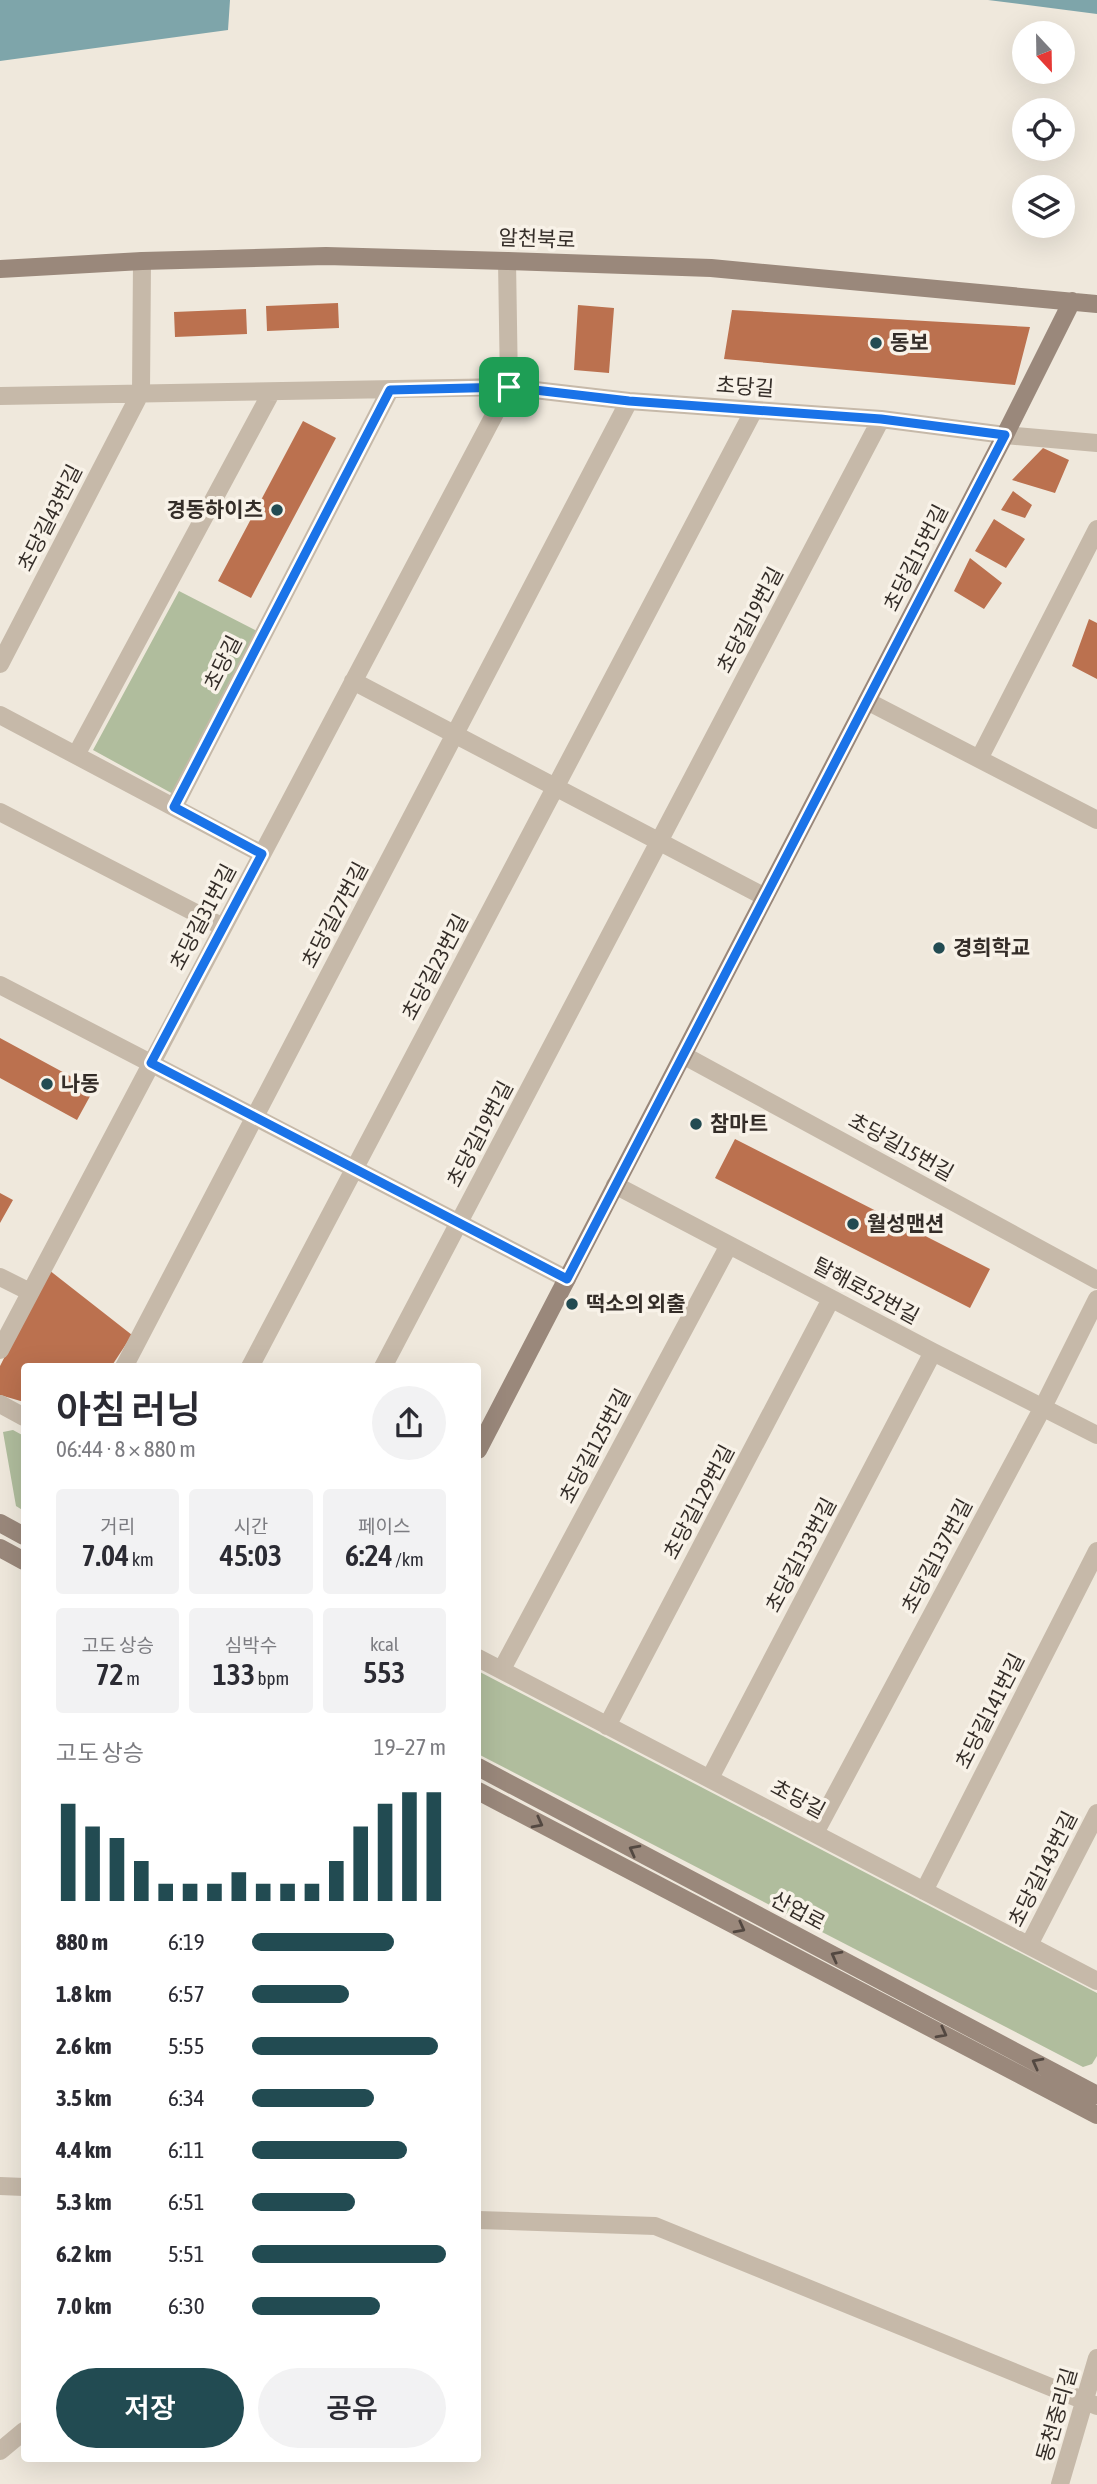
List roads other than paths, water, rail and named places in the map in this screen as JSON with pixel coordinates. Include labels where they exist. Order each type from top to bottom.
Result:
[{"type":"street","name":"알천북로","points":[[0,269],[142,261],[326,256],[507,261],[710,268],[1097,304]]},
{"type":"street","points":[[141,392],[142,261]]},
{"type":"street","points":[[507,261],[509,387]]},
{"type":"street","points":[[1005,435],[1072,301]]},
{"type":"street","name":"초당길","points":[[0,396],[509,387],[629,401],[881,419],[1005,435],[1097,443]]},
{"type":"street","name":"초당길31번길","points":[[0,1350],[509,387]]},
{"type":"street","name":"초당길","points":[[174,807],[390,390]]},
{"type":"street","name":"초당길43번길","points":[[0,664],[141,392]]},
{"type":"street","points":[[76,755],[271,393]]},
{"type":"street","name":"초당길27번길","points":[[126,1363],[629,401]]},
{"type":"street","name":"초당길23번길","points":[[252,1363],[754,410]]},
{"type":"street","name":"초당길19번길","points":[[385,1363],[881,419]]},
{"type":"street","name":"초당길15번길","points":[[481,1444],[1005,435]]},
{"type":"street","points":[[979,759],[1097,529]]},
{"type":"street","points":[[353,681],[765,897]]},
{"type":"street","points":[[867,701],[1097,820]]},
{"type":"street","points":[[0,715],[262,854]]},
{"type":"street","points":[[0,812],[223,927]]},
{"type":"street","points":[[0,985],[567,1279]]},
{"type":"street","name":"초당길15번길","points":[[683,1055],[1097,1280]]},
{"type":"street","name":"탈해로52번길","points":[[615,1185],[1097,1435]]},
{"type":"street","name":"초당길125번길","points":[[502,1670],[729,1245]]},
{"type":"street","points":[[0,1277],[30,1292]]},
{"type":"street","name":"초당길129번길","points":[[607,1726],[831,1299]]},
{"type":"street","name":"초당길137번길","points":[[815,1833],[1043,1407],[1097,1299]]},
{"type":"street","name":"초당길133번길","points":[[710,1778],[933,1352]]},
{"type":"street","points":[[0,1404],[21,1415]]},
{"type":"street","points":[[0,1523],[21,1534]]},
{"type":"street","points":[[0,1548],[21,1559]]},
{"type":"street","name":"초당길141번길","points":[[923,1891],[1097,1551]]},
{"type":"street","name":"초당길","points":[[481,1660],[1097,1982]]},
{"type":"street","name":"산업로","points":[[481,1769],[1093,2098]]},
{"type":"street","name":"산업로","points":[[481,1792],[1093,2098]]},
{"type":"street","name":"초당길143번길","points":[[1029,1945],[1097,1813]]},
{"type":"street","points":[[0,2186],[21,2187]]},
{"type":"street","points":[[481,2220],[655,2226],[1091,2404]]},
{"type":"street","name":"동천중리길","points":[[1060,2484],[1091,2404],[1097,2358]]},
{"type":"street","points":[[0,2451],[21,2434]]},
{"type":"water","points":[[0,0],[230,0],[228,30],[0,61]]},
{"type":"water","points":[[988,0],[1097,0],[1097,14]]},
{"type":"place","name":"동보","points":[[876,343]]},
{"type":"place","name":"경동하이츠","points":[[277,510]]},
{"type":"place","name":"경희학교","points":[[939,948]]},
{"type":"place","name":"나동","points":[[47,1084]]},
{"type":"place","name":"참마트","points":[[696,1124]]},
{"type":"place","name":"월성맨션","points":[[853,1224]]},
{"type":"place","name":"떡소의 외출","points":[[572,1304]]}]
